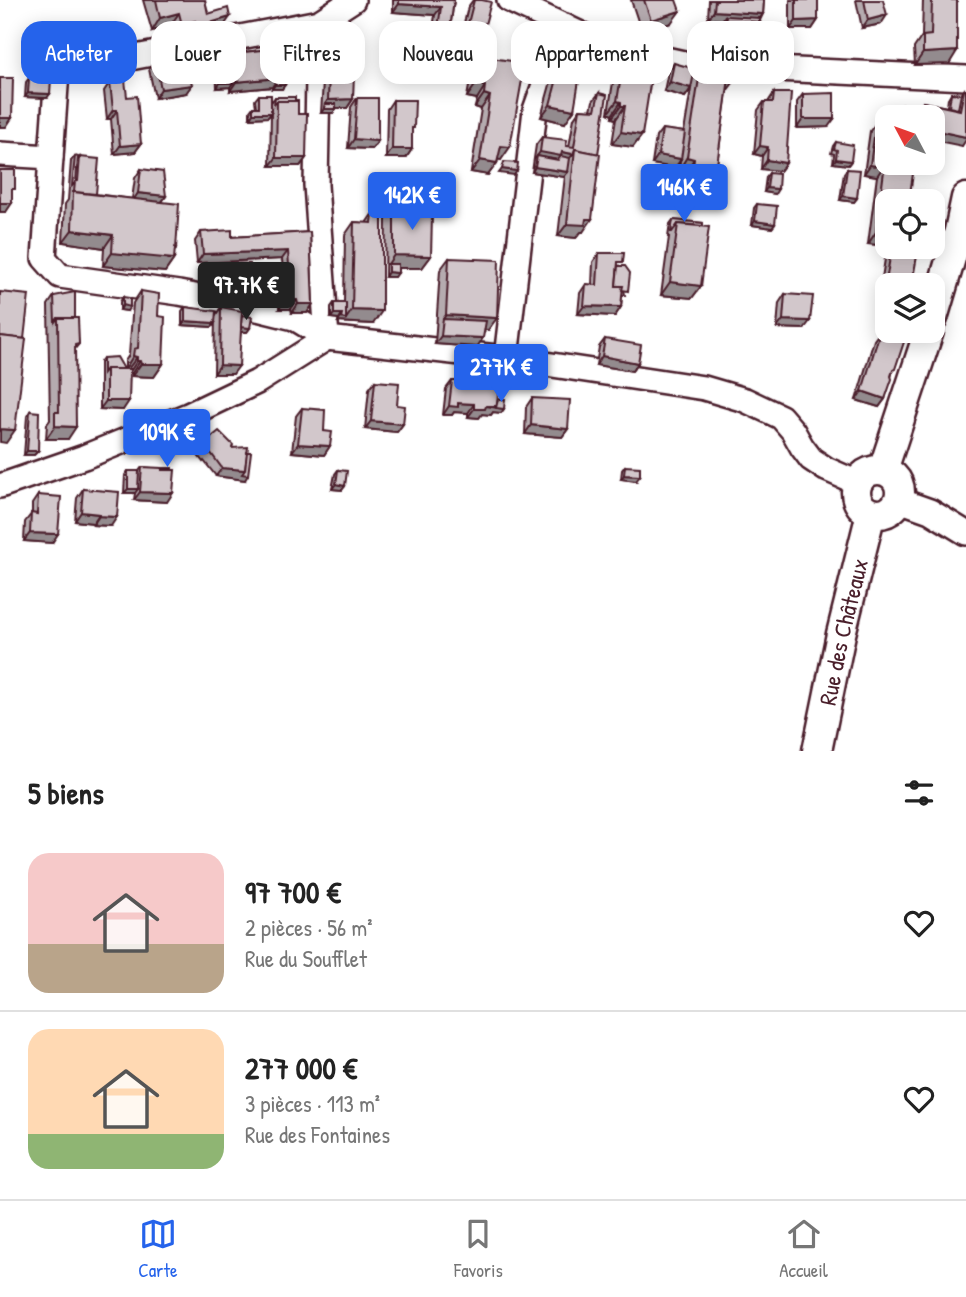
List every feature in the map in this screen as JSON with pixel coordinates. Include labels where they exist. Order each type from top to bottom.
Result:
[{"type":"street","points":[[321,21],[353,0]]},
{"type":"street","points":[[509,0],[554,21]]},
{"type":"street","points":[[260,33],[57,72],[44,258],[60,276],[237,304],[294,318],[327,338],[506,358],[704,388],[745,400],[781,416],[811,459],[858,483]]},
{"type":"street","points":[[673,61],[693,65],[966,78]]},
{"type":"street","points":[[318,84],[316,185],[327,338]]},
{"type":"street","points":[[506,358],[535,110],[544,84]]},
{"type":"street","points":[[0,154],[51,157]]},
{"type":"street","points":[[945,277],[966,198]]},
{"type":"street","points":[[0,486],[84,457],[211,405],[257,382],[327,338]]},
{"type":"street","points":[[883,470],[925,343]]},
{"type":"street","points":[[883,470],[896,479],[901,493],[891,511],[884,514],[871,513],[859,504],[856,490],[862,477],[869,472],[883,470]]},
{"type":"street","points":[[899,500],[930,511],[966,533]]},
{"type":"street","name":"Rue des Châteaux","points":[[817,751],[841,634],[871,513]]},
{"type":"building","points":[[156,0],[205,0],[208,14],[228,8],[230,17],[217,21],[181,21],[179,13],[160,18]]},
{"type":"building","points":[[399,0],[454,0],[451,21],[439,21],[441,7],[399,4]]},
{"type":"building","points":[[474,0],[491,2],[486,21],[469,21]]},
{"type":"building","points":[[644,0],[676,0],[680,11],[651,20]]},
{"type":"building","points":[[715,0],[764,0],[763,14],[714,11]]},
{"type":"building","points":[[796,0],[818,0],[818,20],[796,21]]},
{"type":"building","points":[[864,0],[883,0],[887,15],[868,20]]},
{"type":"building","points":[[932,0],[957,0],[957,51],[923,53],[923,36],[931,35]]},
{"type":"building","points":[[725,16],[760,18],[760,21],[726,20]]},
{"type":"building","points":[[260,50],[260,80],[246,81],[246,52]]},
{"type":"building","points":[[497,59],[511,61],[511,84],[521,84],[510,147],[501,146],[497,163],[480,160],[490,96],[484,94],[485,86],[476,84],[497,84]]},
{"type":"building","points":[[674,63],[687,67],[687,84],[692,84],[691,88],[673,83]]},
{"type":"building","points":[[0,78],[13,78],[12,118],[0,118]]},
{"type":"building","points":[[29,84],[51,84],[50,94],[28,93]]},
{"type":"building","points":[[110,84],[125,84],[127,97],[137,96],[141,144],[120,146],[117,110],[113,110]]},
{"type":"building","points":[[160,84],[192,85],[161,89]]},
{"type":"building","points":[[329,84],[354,84],[353,99],[328,100]]},
{"type":"building","points":[[556,84],[578,84],[574,110],[550,105]]},
{"type":"building","points":[[620,84],[650,84],[642,135],[621,132],[625,106],[621,106],[621,102],[617,101]]},
{"type":"building","points":[[698,84],[728,84],[715,179],[692,177],[694,159],[687,157]]},
{"type":"building","points":[[966,90],[966,137],[945,133],[945,107],[960,110]]},
{"type":"building","points":[[599,93],[607,95],[598,154],[575,149],[573,154],[562,152],[561,156],[540,152],[542,137],[567,140],[566,146],[574,147],[580,109],[595,110]]},
{"type":"building","points":[[774,93],[791,93],[786,163],[767,160],[768,147],[760,146],[764,102],[773,102]]},
{"type":"building","points":[[834,93],[834,119],[803,119],[803,94]]},
{"type":"building","points":[[951,93],[961,94],[958,109],[949,107]]},
{"type":"building","points":[[259,95],[271,95],[271,113],[253,113],[253,107],[259,107]]},
{"type":"building","points":[[275,97],[295,97],[295,101],[277,101],[274,105]]},
{"type":"building","points":[[357,98],[378,98],[378,141],[354,139]]},
{"type":"building","points":[[393,100],[415,100],[412,149],[392,149]]},
{"type":"building","points":[[277,101],[298,101],[298,114],[307,114],[306,158],[276,158]]},
{"type":"building","points":[[325,104],[336,104],[336,109],[324,109]]},
{"type":"building","points":[[662,129],[685,132],[681,159],[658,155]]},
{"type":"building","points":[[875,130],[875,166],[870,165]]},
{"type":"building","points":[[836,142],[853,145],[851,161],[836,159]]},
{"type":"building","points":[[575,149],[600,154],[592,219],[586,219],[585,225],[567,224]]},
{"type":"building","points":[[75,156],[78,157],[76,182],[72,186]]},
{"type":"building","points":[[537,156],[558,160],[561,156],[570,158],[568,172],[535,167]]},
{"type":"building","points":[[80,157],[99,159],[96,194],[74,192]]},
{"type":"building","points":[[504,162],[518,163],[517,171],[502,169]]},
{"type":"building","points":[[141,169],[163,172],[166,196],[138,193]]},
{"type":"building","points":[[847,169],[860,170],[857,198],[843,196]]},
{"type":"building","points":[[0,170],[15,170],[12,203],[0,203]]},
{"type":"building","points":[[769,173],[779,174],[778,189],[767,188]]},
{"type":"building","points":[[883,175],[913,175],[911,189],[882,189]]},
{"type":"building","points":[[73,192],[179,204],[174,259],[112,253],[113,235],[72,230]]},
{"type":"building","points":[[757,204],[777,206],[775,224],[755,221]]},
{"type":"building","points":[[394,206],[417,206],[417,215],[432,216],[431,256],[394,255]]},
{"type":"building","points":[[373,213],[382,213],[382,311],[352,310],[354,222],[372,223]]},
{"type":"building","points":[[673,220],[703,223],[703,226],[678,224],[671,232]]},
{"type":"building","points":[[678,224],[709,227],[701,286],[670,282]]},
{"type":"building","points":[[232,230],[232,237],[310,232],[313,304],[298,304],[297,300],[285,300],[288,251],[203,254],[201,232]]},
{"type":"building","points":[[599,253],[624,253],[623,262],[618,262],[616,286],[623,286],[621,307],[584,306],[586,284],[597,285]]},
{"type":"building","points":[[449,258],[499,260],[497,318],[446,315]]},
{"type":"building","points":[[890,259],[916,259],[914,273],[887,273]]},
{"type":"building","points":[[224,263],[250,264],[250,290],[224,290]]},
{"type":"building","points":[[388,264],[398,264],[398,273],[388,272]]},
{"type":"building","points":[[618,266],[625,266],[630,273],[628,291],[622,290],[623,286],[616,286]]},
{"type":"building","points":[[141,291],[159,294],[158,316],[165,317],[163,364],[141,364],[137,357],[133,356],[134,349],[138,348]]},
{"type":"building","points":[[0,292],[29,295],[24,339],[0,336]]},
{"type":"building","points":[[75,292],[75,318],[58,318],[55,322],[54,296]]},
{"type":"building","points":[[785,294],[813,296],[810,321],[783,320]]},
{"type":"building","points":[[123,297],[130,298],[130,307],[123,305]]},
{"type":"building","points":[[334,303],[346,303],[346,319],[341,318],[342,314],[334,314]]},
{"type":"building","points":[[185,307],[216,311],[215,323],[185,321]]},
{"type":"building","points":[[221,307],[242,311],[239,366],[220,365]]},
{"type":"building","points":[[242,315],[252,317],[250,328],[241,327]]},
{"type":"building","points":[[58,318],[78,318],[79,344],[75,345],[76,427],[55,426],[55,412],[59,412]]},
{"type":"building","points":[[443,319],[486,321],[483,338],[441,336]]},
{"type":"building","points":[[0,336],[26,339],[15,430],[0,429]]},
{"type":"building","points":[[605,339],[641,345],[638,363],[602,356]]},
{"type":"building","points":[[877,343],[904,343],[885,399],[862,391]]},
{"type":"building","points":[[117,357],[124,369],[106,369],[103,373],[103,358]]},
{"type":"building","points":[[106,369],[130,369],[129,401],[106,401]]},
{"type":"building","points":[[462,379],[499,382],[497,406],[474,409],[474,404],[458,403],[458,407],[449,406],[452,381]]},
{"type":"building","points":[[375,381],[399,383],[397,405],[405,406],[403,424],[371,421]]},
{"type":"building","points":[[532,398],[570,400],[568,429],[531,425]]},
{"type":"building","points":[[498,399],[505,399],[504,409],[496,408]]},
{"type":"building","points":[[302,408],[325,410],[324,431],[332,432],[330,446],[298,444]]},
{"type":"building","points":[[30,411],[39,412],[38,451],[27,451]]},
{"type":"building","points":[[219,431],[233,445],[232,448],[248,447],[245,470],[222,468],[202,445]]},
{"type":"building","points":[[247,452],[251,452],[248,475],[242,474]]},
{"type":"building","points":[[625,466],[640,467],[640,476],[624,475]]},
{"type":"building","points":[[142,467],[175,470],[173,493],[140,492]]},
{"type":"building","points":[[338,470],[347,471],[345,486],[336,484]]},
{"type":"building","points":[[128,471],[139,471],[138,489],[128,489]]},
{"type":"building","points":[[83,489],[119,492],[117,517],[81,512]]},
{"type":"building","points":[[38,495],[61,497],[58,534],[30,533],[31,513],[37,514]]}]
